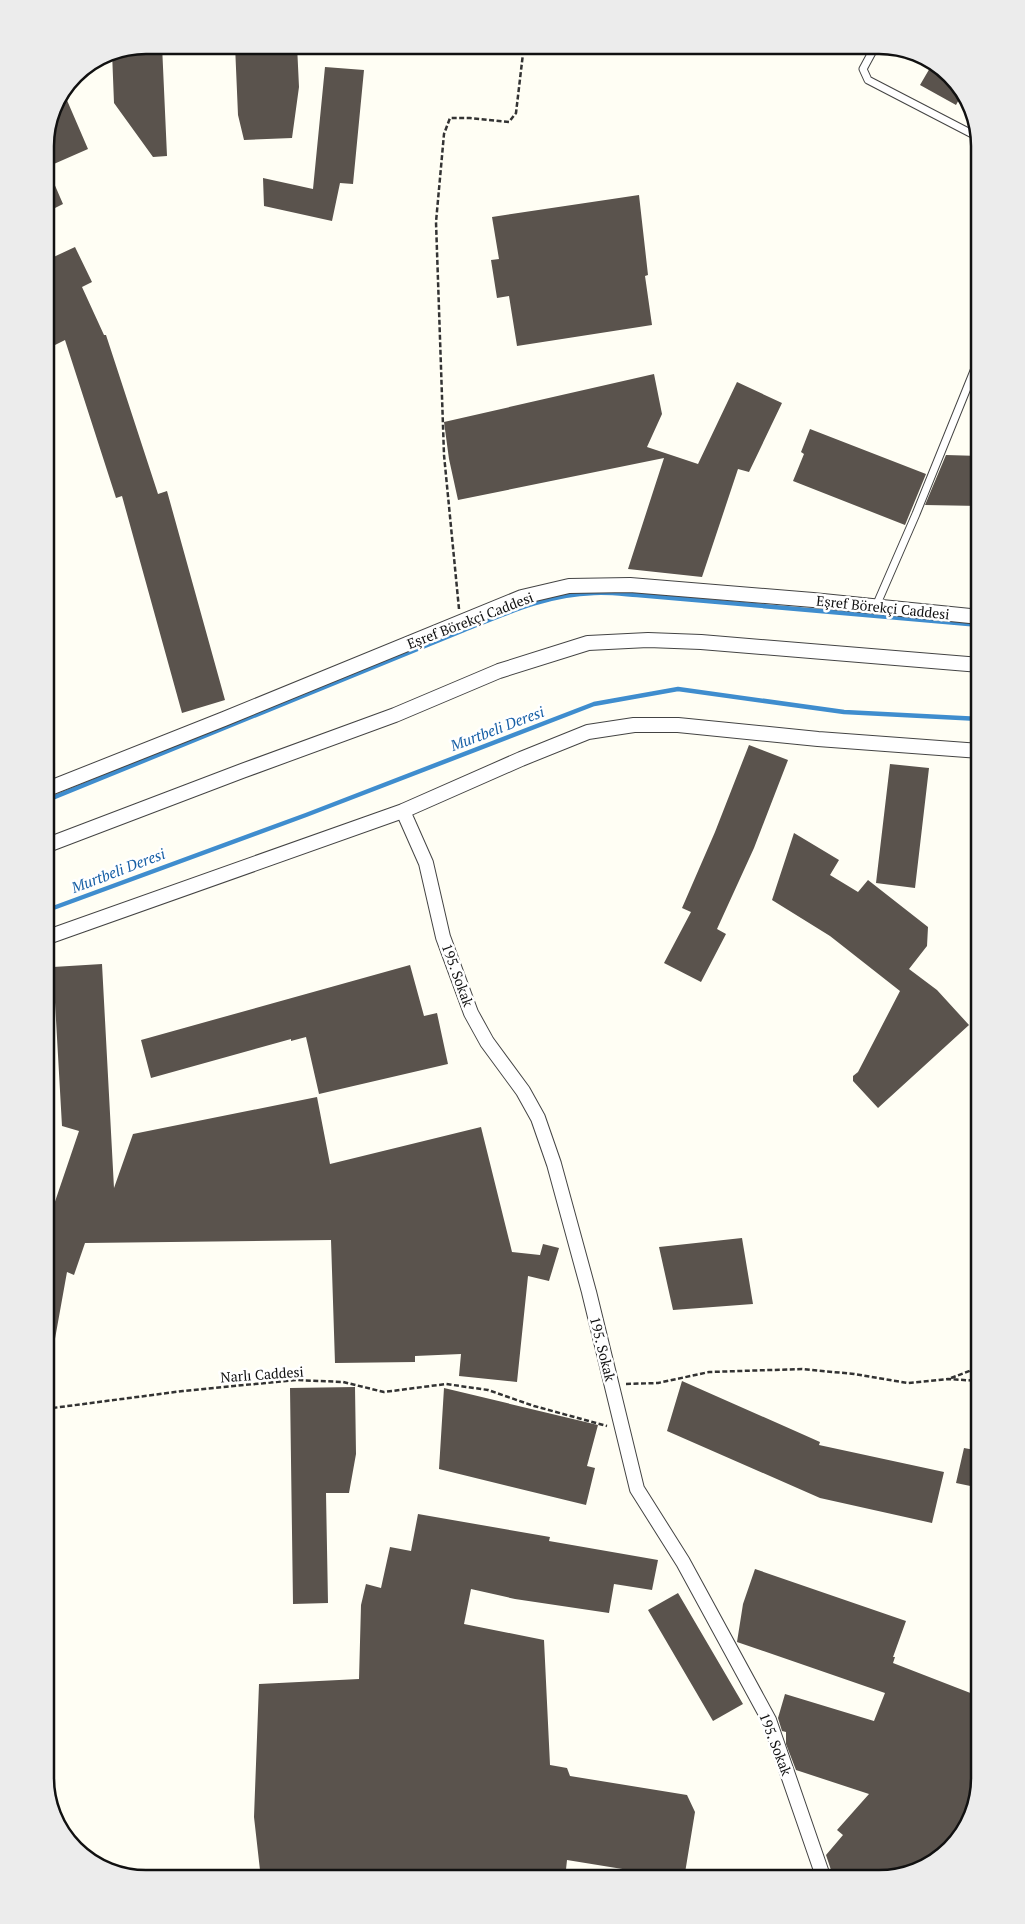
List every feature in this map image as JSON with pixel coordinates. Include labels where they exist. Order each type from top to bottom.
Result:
[{"type":"street","name":"Eşref Börekçi Caddesi","points":[[54,786],[522,597],[569,586],[630,585],[971,616]]},
{"type":"street","points":[[54,843],[242,770],[395,715],[499,671],[588,643],[648,640],[701,642],[971,664]]},
{"type":"street","points":[[54,935],[403,811],[588,732],[634,726],[678,724],[818,739],[971,750]]},
{"type":"street","name":"195. Sokak","points":[[403,811],[426,863],[443,937],[472,1013],[487,1042],[523,1091],[538,1118],[548,1146],[589,1292],[637,1489],[683,1562],[769,1720],[821,1870]]},
{"type":"lane","points":[[871,54],[863,68],[868,80],[970,133]]},
{"type":"lane","points":[[876,606],[916,514],[971,378]]},
{"type":"path","points":[[460,623],[444,455],[441,400],[436,222],[444,134],[450,118],[509,122],[516,113],[523,54]]},
{"type":"path","points":[[612,1385],[658,1383],[709,1372],[802,1369],[854,1374],[908,1383],[948,1379],[971,1380]]},
{"type":"path","points":[[948,1379],[971,1370]]},
{"type":"path","name":"Narlı Caddesi","points":[[54,1408],[183,1391],[296,1380],[343,1382],[384,1392],[446,1384],[488,1390],[534,1406],[623,1430]]},
{"type":"building","points":[[139,54],[162,54],[167,156],[153,157],[114,103],[112,60]]},
{"type":"building","points":[[235,54],[297,54],[299,87],[292,138],[244,140],[238,115]]},
{"type":"building","points":[[325,67],[364,70],[353,184],[340,183],[332,221],[264,206],[263,178],[313,189]]},
{"type":"building","points":[[930,69],[948,85],[959,100],[956,105],[920,85]]},
{"type":"building","points":[[67,99],[88,149],[54,164],[54,139],[57,122]]},
{"type":"building","points":[[54,183],[63,204],[54,208]]},
{"type":"building","points":[[639,195],[648,275],[645,276],[652,325],[517,346],[509,296],[497,298],[491,260],[499,259],[492,217]]},
{"type":"building","points":[[75,247],[92,282],[82,287],[104,335],[106,335],[158,494],[167,491],[225,700],[182,713],[122,496],[116,498],[65,340],[54,346],[54,257]]},
{"type":"building","points":[[654,374],[662,414],[647,447],[698,464],[737,382],[782,403],[749,472],[738,469],[702,577],[628,569],[664,458],[458,500],[449,459],[444,422]]},
{"type":"building","points":[[810,429],[926,474],[905,525],[793,481],[804,454],[801,452]]},
{"type":"building","points":[[946,455],[971,456],[971,506],[925,505]]},
{"type":"building","points":[[749,745],[788,760],[754,848],[717,929],[726,934],[701,982],[664,963],[691,912],[682,908],[715,832]]},
{"type":"building","points":[[890,764],[929,768],[915,888],[876,883]]},
{"type":"building","points":[[794,833],[839,860],[830,875],[858,892],[868,880],[928,927],[927,946],[909,969],[937,990],[969,1025],[878,1108],[853,1081],[853,1076],[858,1072],[900,991],[830,936],[772,900]]},
{"type":"building","points":[[102,964],[114,1188],[133,1134],[317,1097],[330,1164],[481,1127],[512,1252],[540,1255],[543,1244],[559,1248],[549,1281],[528,1276],[517,1382],[459,1376],[461,1354],[415,1356],[415,1362],[335,1363],[331,1240],[85,1243],[74,1275],[67,1272],[54,1344],[54,1205],[79,1131],[62,1126],[54,967]]},
{"type":"building","points":[[410,965],[424,1016],[437,1013],[448,1064],[319,1094],[306,1037],[291,1041],[291,1039],[151,1078],[141,1040]]},
{"type":"building","points":[[742,1238],[753,1304],[673,1310],[659,1247]]},
{"type":"building","points":[[682,1381],[820,1442],[819,1445],[944,1472],[932,1523],[820,1498],[667,1431]]},
{"type":"building","points":[[355,1387],[356,1454],[349,1493],[326,1493],[328,1603],[293,1604],[290,1388]]},
{"type":"building","points":[[444,1388],[598,1425],[587,1466],[595,1468],[586,1505],[439,1469]]},
{"type":"building","points":[[964,1448],[971,1449],[971,1486],[956,1483]]},
{"type":"building","points":[[418,1514],[550,1537],[549,1541],[658,1560],[652,1590],[614,1584],[609,1613],[515,1599],[471,1589],[464,1624],[544,1640],[550,1765],[567,1768],[570,1776],[687,1795],[695,1812],[685,1870],[629,1870],[567,1860],[566,1870],[260,1870],[254,1817],[259,1684],[359,1679],[361,1605],[366,1584],[381,1588],[390,1547],[411,1551]]},
{"type":"building","points":[[755,1569],[906,1621],[893,1657],[895,1657],[893,1663],[971,1693],[971,1778],[968,1802],[956,1829],[935,1851],[915,1863],[903,1867],[880,1870],[831,1870],[826,1855],[843,1835],[837,1830],[869,1794],[796,1770],[786,1744],[786,1732],[782,1731],[778,1718],[785,1694],[874,1721],[885,1693],[737,1642],[743,1604]]},
{"type":"building","points":[[678,1593],[743,1704],[713,1721],[648,1610]]},
{"type":"waterway","points":[[54,797],[496,617],[560,597],[577,594],[615,593],[971,624]]},
{"type":"waterway","name":"Murtbeli Deresi","points":[[54,908],[306,815],[594,704],[678,689],[844,712],[971,719]]}]
